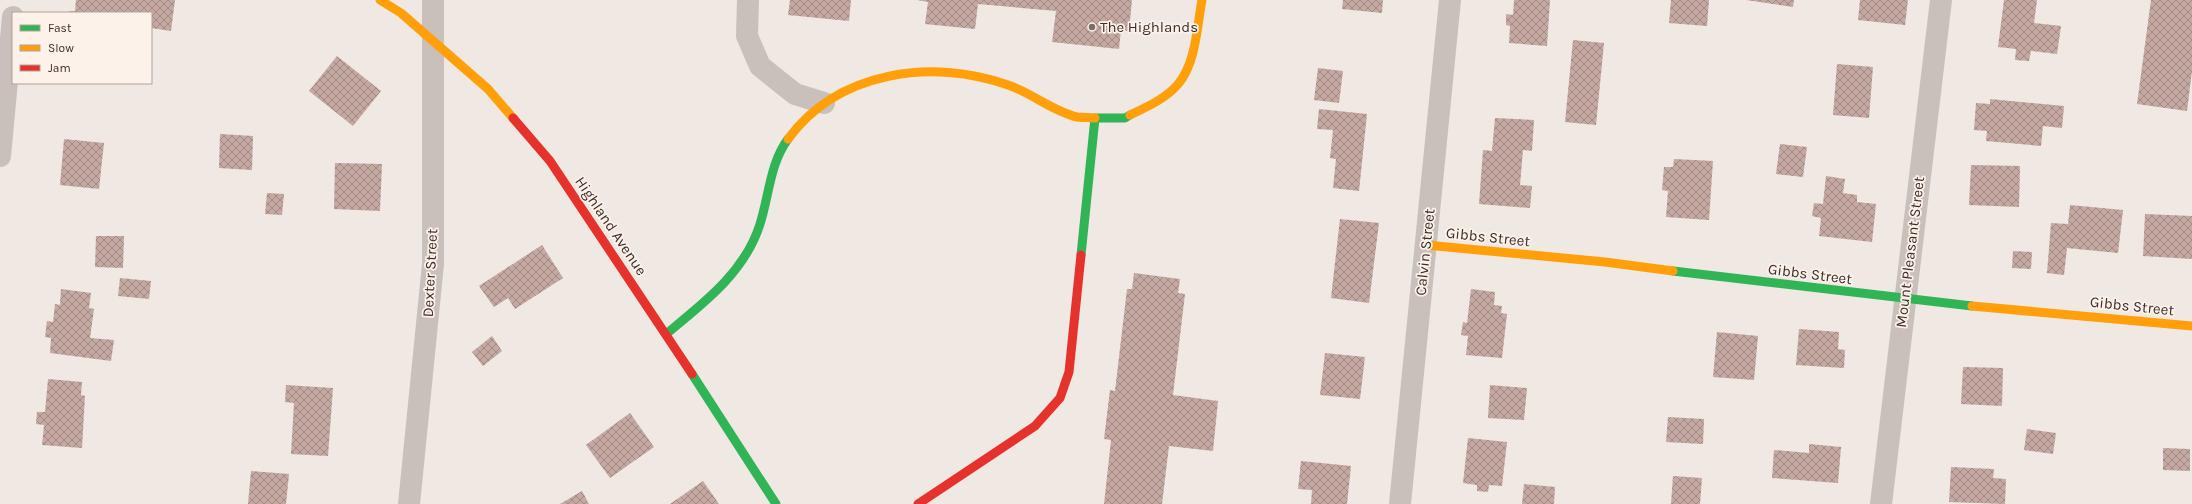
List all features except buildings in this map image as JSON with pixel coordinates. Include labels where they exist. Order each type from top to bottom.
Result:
[{"type":"street","points":[[14,12],[16,0]]},
{"type":"street","name":"Highland Avenue","points":[[380,0],[401,13],[488,89],[550,161],[666,334],[776,504]]},
{"type":"street","name":"Dexter Street","points":[[409,504],[433,264],[432,0]]},
{"type":"street","points":[[748,0],[747,36],[760,66],[795,94],[824,103]]},
{"type":"street","points":[[666,334],[701,306],[744,259],[764,214],[776,163],[786,139],[803,118],[824,103],[871,82],[922,71],[957,74],[1008,85],[1077,117],[1125,118],[1159,100],[1178,83],[1190,61],[1202,0]]},
{"type":"street","name":"Calvin Street","points":[[1400,504],[1450,0]]},
{"type":"street","name":"Mount Pleasant Street","points":[[1881,504],[1904,299],[1941,0]]},
{"type":"street","points":[[0,156],[12,28]]},
{"type":"street","points":[[918,504],[1035,426],[1060,398],[1069,372],[1095,118]]},
{"type":"street","name":"Gibbs Street","points":[[1426,245],[1604,262],[1904,299],[2192,326]]},
{"type":"traffic: fast","points":[[1081,255],[1095,118],[1125,118],[1130,115]]},
{"type":"traffic: fast","points":[[666,334],[722,285],[734,272],[744,257],[760,224],[777,158],[788,139]]},
{"type":"traffic: fast","points":[[1673,271],[1972,306]]},
{"type":"traffic: fast","points":[[692,374],[776,504]]},
{"type":"traffic: slow","points":[[380,0],[401,13],[488,89],[513,118]]},
{"type":"traffic: slow","points":[[1130,115],[1156,102],[1169,93],[1179,83],[1185,74],[1195,43],[1202,0]]},
{"type":"traffic: slow","points":[[788,139],[809,116],[833,98],[860,85],[888,76],[918,72],[949,72],[979,77],[1017,88],[1059,111],[1077,117],[1095,118]]},
{"type":"traffic: slow","points":[[1426,245],[1605,262],[1673,271]]},
{"type":"traffic: slow","points":[[1972,306],[2192,326]]},
{"type":"traffic: jam","points":[[513,118],[550,161],[692,374]]},
{"type":"traffic: jam","points":[[918,504],[1035,426],[1060,398],[1069,372],[1081,255]]},
{"type":"place","name":"The Highlands","points":[[1092,27]]}]
